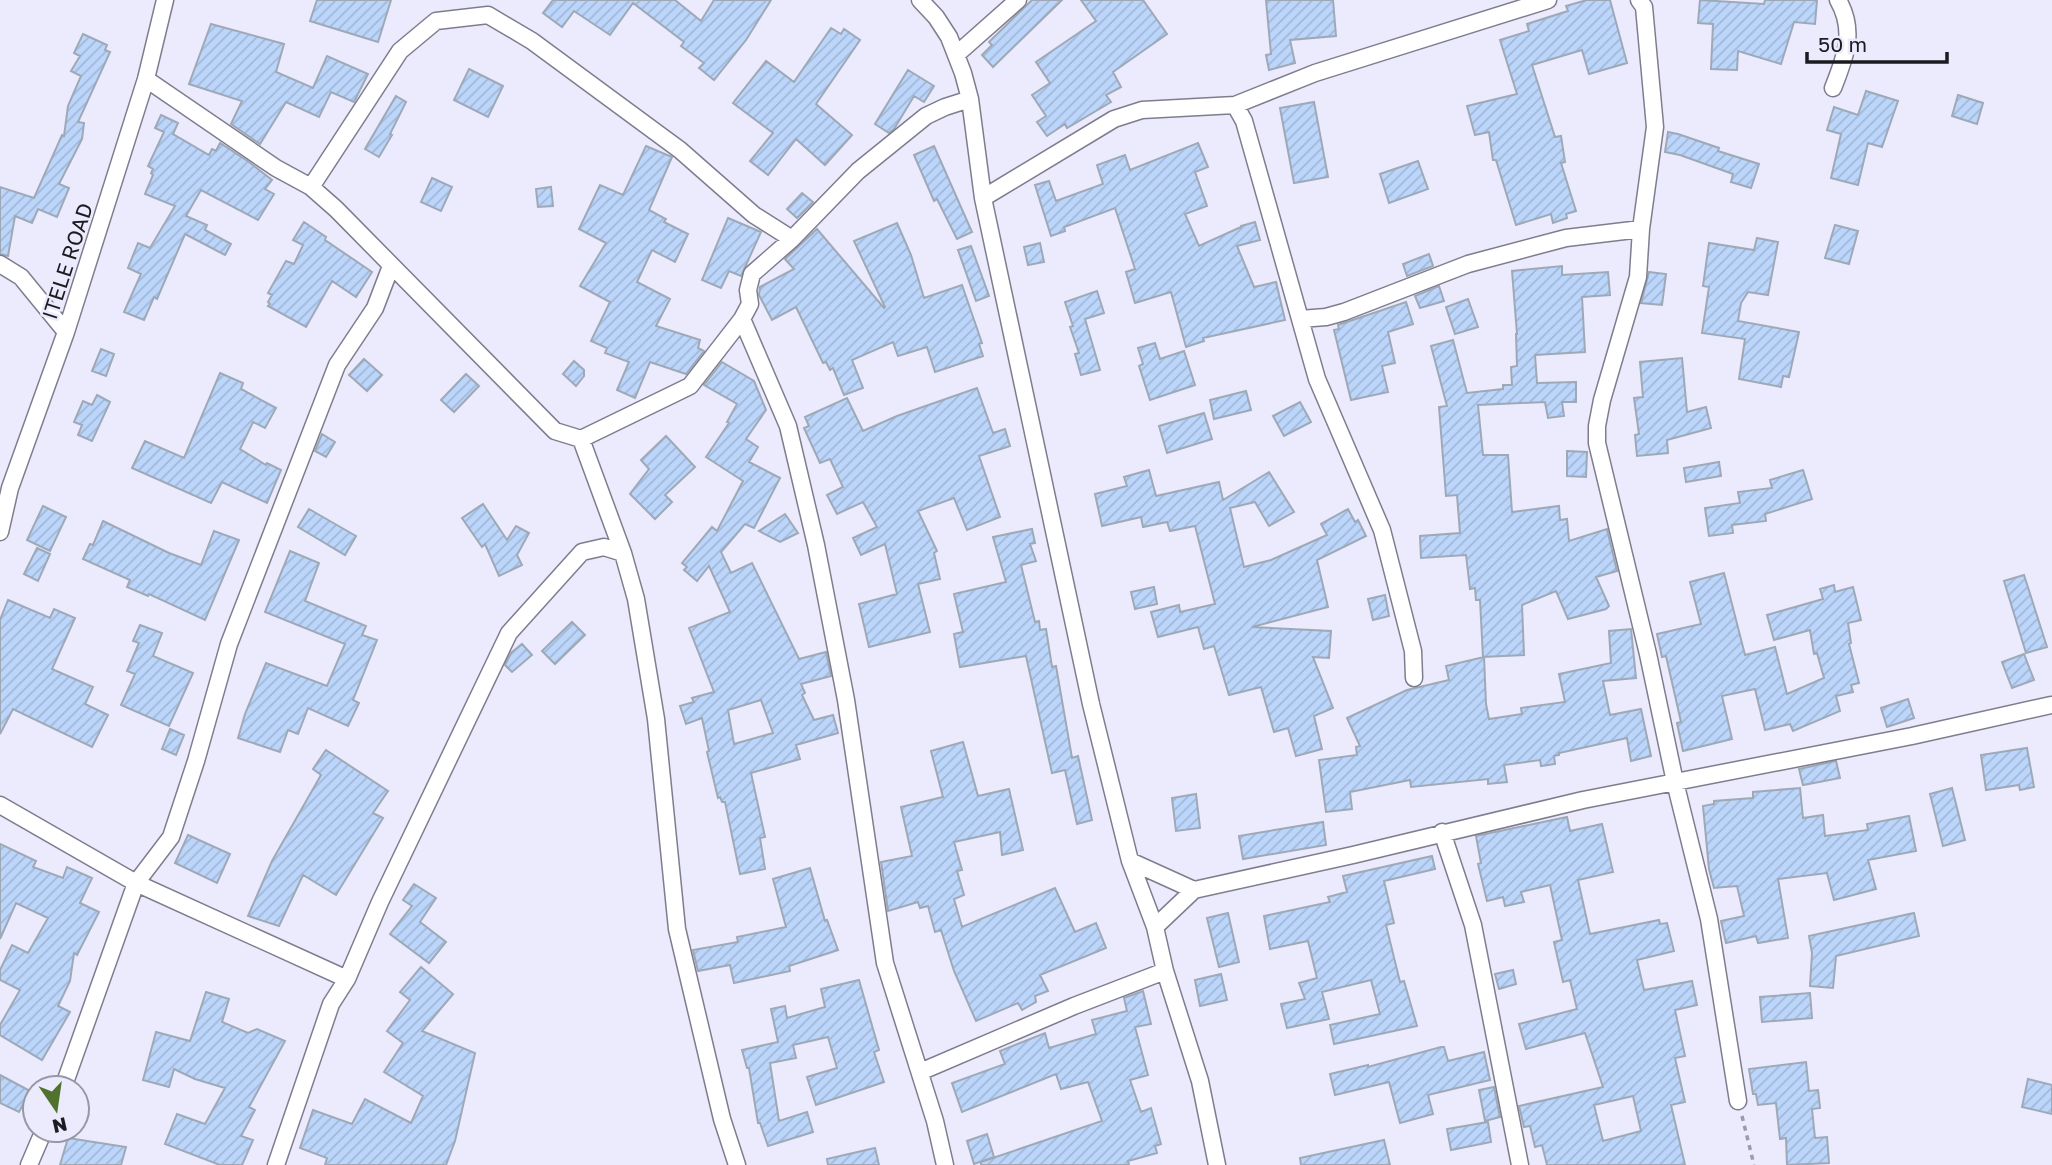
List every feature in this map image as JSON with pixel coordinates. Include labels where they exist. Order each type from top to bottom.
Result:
[{"type":"street","name":"ITELE ROAD","points":[[0,532],[10,488],[66,332],[146,79],[165,0]]},
{"type":"street","points":[[920,0],[936,17],[957,54],[970,99],[983,198],[1091,704],[1130,861],[1155,927],[1165,971],[1200,1081],[1217,1165]]},
{"type":"street","points":[[957,54],[1018,0]]},
{"type":"street","points":[[983,198],[1114,119],[1142,110],[1235,105],[1315,73],[1548,0]]},
{"type":"street","points":[[1639,0],[1644,7],[1655,127],[1641,229],[1638,277],[1602,400],[1597,443],[1709,919],[1738,1101]]},
{"type":"street","points":[[1833,88],[1847,54],[1848,37],[1847,21],[1838,0]]},
{"type":"street","points":[[311,187],[400,51],[436,20],[488,15],[533,41],[680,150],[754,215],[792,239]]},
{"type":"street","points":[[146,79],[276,168],[311,187],[424,296],[555,431],[581,439],[690,386],[750,304],[748,290],[752,274],[792,239],[858,171],[926,116],[970,99]]},
{"type":"street","points":[[1235,105],[1244,121],[1317,379],[1382,530],[1413,651],[1414,678]]},
{"type":"street","points":[[1300,319],[1326,317],[1344,312],[1468,264],[1566,238],[1641,229]]},
{"type":"street","points":[[0,264],[21,277],[66,332]]},
{"type":"street","points":[[68,1074],[136,883],[171,836],[196,761],[229,644],[337,365],[375,308],[391,266]]},
{"type":"street","points":[[742,318],[788,426],[816,545],[846,699],[885,963],[920,1072],[945,1165]]},
{"type":"street","points":[[581,439],[623,553],[636,599],[656,719],[677,929],[722,1119],[737,1165]]},
{"type":"street","points":[[276,1165],[331,1004],[347,979],[380,902],[509,634],[582,552],[604,547],[623,553]]},
{"type":"street","points":[[1155,927],[1194,890],[1353,855],[1442,832],[2051,705]]},
{"type":"street","points":[[0,805],[136,883],[347,979]]},
{"type":"street","points":[[1442,832],[1473,925],[1520,1165]]},
{"type":"street","points":[[1130,861],[1194,890]]},
{"type":"street","points":[[920,1072],[1074,1006],[1165,971]]},
{"type":"street","points":[[29,1165],[38,1144]]},
{"type":"path","points":[[1738,1101],[1754,1165]]},
{"type":"building","points":[[317,0],[391,0],[378,42],[310,21]]},
{"type":"building","points":[[553,0],[675,0],[701,21],[714,0],[771,0],[746,40],[714,80],[699,68],[704,63],[681,46],[684,42],[633,3],[610,35],[574,11],[562,27],[543,13]]},
{"type":"building","points":[[1032,0],[1062,0],[993,67],[982,55],[992,45],[989,42]]},
{"type":"building","points":[[1081,0],[1143,0],[1167,34],[1113,72],[1121,87],[1106,95],[1111,102],[1067,128],[1065,124],[1047,136],[1037,122],[1046,116],[1032,95],[1050,83],[1036,62],[1096,21]]},
{"type":"building","points":[[1266,0],[1333,0],[1336,36],[1290,40],[1295,63],[1269,70],[1266,55],[1271,54]]},
{"type":"building","points":[[1587,0],[1610,0],[1627,63],[1589,74],[1582,50],[1532,65],[1555,137],[1561,136],[1565,162],[1561,163],[1576,211],[1553,223],[1551,214],[1516,225],[1496,160],[1493,160],[1489,132],[1475,135],[1467,106],[1517,94],[1500,40],[1529,31],[1527,24],[1568,11],[1566,6]]},
{"type":"building","points":[[1700,0],[1764,4],[1765,0],[1817,0],[1815,24],[1794,22],[1781,64],[1738,51],[1737,70],[1711,69],[1713,24],[1698,23]]},
{"type":"building","points":[[211,24],[284,44],[276,72],[313,88],[327,56],[368,74],[354,102],[331,92],[319,117],[286,102],[260,144],[231,124],[242,101],[189,84]]},
{"type":"building","points":[[831,28],[841,34],[844,29],[860,40],[816,104],[852,135],[825,165],[796,139],[768,175],[750,161],[773,133],[733,103],[766,61],[794,82]]},
{"type":"building","points":[[83,34],[107,45],[105,50],[110,52],[78,122],[84,123],[82,139],[59,184],[69,188],[57,217],[38,209],[32,223],[15,216],[8,256],[0,254],[0,187],[34,198],[62,135],[64,136],[68,106],[81,76],[71,71],[80,56],[74,53]]},
{"type":"building","points":[[469,69],[503,86],[488,117],[454,100]]},
{"type":"building","points":[[908,70],[934,86],[924,102],[914,96],[889,133],[875,124]]},
{"type":"building","points":[[1866,91],[1898,101],[1882,147],[1868,143],[1858,185],[1831,178],[1841,134],[1827,130],[1834,107],[1858,115]]},
{"type":"building","points":[[1958,95],[1983,103],[1977,124],[1952,116]]},
{"type":"building","points":[[396,96],[406,102],[379,157],[365,149]]},
{"type":"building","points":[[1314,102],[1328,177],[1294,183],[1280,108]]},
{"type":"building","points":[[161,115],[178,123],[173,134],[209,155],[212,149],[216,151],[220,143],[249,162],[272,180],[265,189],[274,194],[258,220],[201,190],[186,216],[207,225],[205,230],[231,244],[225,255],[185,234],[157,299],[154,297],[144,320],[124,312],[141,274],[128,268],[138,243],[150,248],[175,206],[145,194],[153,175],[153,169],[148,166],[164,132],[155,128]]},
{"type":"building","points":[[1668,132],[1759,164],[1751,188],[1731,182],[1733,174],[1665,152]]},
{"type":"building","points":[[1198,143],[1208,167],[1195,172],[1207,206],[1185,214],[1199,246],[1255,222],[1260,240],[1237,246],[1254,287],[1276,282],[1285,320],[1203,338],[1204,341],[1186,347],[1171,292],[1135,303],[1126,272],[1135,269],[1115,208],[1064,227],[1065,231],[1051,236],[1035,185],[1049,181],[1056,201],[1103,184],[1097,165],[1125,155],[1130,170]]},
{"type":"building","points":[[646,146],[672,157],[649,210],[666,219],[664,222],[688,234],[675,262],[652,250],[637,282],[670,299],[656,326],[700,340],[698,348],[704,351],[686,374],[650,362],[635,398],[617,390],[629,362],[605,353],[607,348],[591,341],[610,302],[580,286],[606,243],[579,229],[600,185],[623,195]]},
{"type":"building","points":[[934,146],[972,232],[957,239],[937,199],[934,201],[914,155]]},
{"type":"building","points":[[1418,161],[1428,189],[1389,203],[1380,174]]},
{"type":"building","points":[[432,178],[452,187],[441,211],[421,202]]},
{"type":"building","points":[[551,187],[553,206],[538,207],[536,189]]},
{"type":"building","points":[[802,193],[813,202],[797,218],[787,209]]},
{"type":"building","points":[[728,218],[761,232],[741,276],[729,271],[721,288],[702,280]]},
{"type":"building","points":[[304,222],[372,272],[356,297],[332,281],[306,327],[268,306],[272,295],[268,293],[286,261],[294,264],[303,245],[293,240]]},
{"type":"building","points":[[897,223],[911,255],[924,298],[962,285],[982,343],[979,344],[983,356],[935,372],[927,347],[898,356],[893,342],[852,360],[863,388],[844,395],[833,368],[830,370],[826,362],[823,363],[796,307],[772,320],[759,295],[760,287],[794,269],[785,259],[817,229],[884,308],[854,241]]},
{"type":"building","points":[[1835,225],[1858,231],[1849,264],[1825,258]]},
{"type":"building","points":[[1757,238],[1778,242],[1768,295],[1748,292],[1741,303],[1738,321],[1799,332],[1789,377],[1783,376],[1781,387],[1739,379],[1745,339],[1702,333],[1709,287],[1703,286],[1709,243],[1754,250]]},
{"type":"building","points":[[1040,243],[1044,262],[1028,265],[1024,247]]},
{"type":"building","points":[[971,246],[989,296],[976,301],[958,250]]},
{"type":"building","points":[[1429,254],[1433,266],[1407,276],[1403,264]]},
{"type":"building","points":[[1562,266],[1562,275],[1608,272],[1610,295],[1582,297],[1585,352],[1535,355],[1537,383],[1576,382],[1576,402],[1562,402],[1564,416],[1548,418],[1545,402],[1478,405],[1483,455],[1508,455],[1512,512],[1559,506],[1560,520],[1567,519],[1569,541],[1607,529],[1617,571],[1596,577],[1609,606],[1606,609],[1568,619],[1556,591],[1522,605],[1524,655],[1483,657],[1480,600],[1476,600],[1475,588],[1470,589],[1466,555],[1421,558],[1420,536],[1460,533],[1457,495],[1446,496],[1439,407],[1447,406],[1431,346],[1453,340],[1467,393],[1503,389],[1503,385],[1512,385],[1511,367],[1517,366],[1517,334],[1512,271]]},
{"type":"building","points":[[1649,272],[1666,274],[1662,305],[1641,303]]},
{"type":"building","points":[[1439,286],[1444,301],[1420,308],[1415,296]]},
{"type":"building","points":[[1097,291],[1104,313],[1085,319],[1100,370],[1081,375],[1075,354],[1079,353],[1065,302]]},
{"type":"building","points":[[1468,299],[1478,327],[1455,334],[1446,307]]},
{"type":"building","points":[[1406,302],[1413,324],[1388,332],[1395,363],[1382,366],[1388,392],[1351,400],[1334,330],[1339,329],[1338,325]]},
{"type":"building","points":[[1155,343],[1160,359],[1184,351],[1195,385],[1150,400],[1139,366],[1143,364],[1138,348]]},
{"type":"building","points":[[101,349],[114,354],[106,376],[92,371]]},
{"type":"building","points":[[1682,358],[1687,412],[1706,407],[1711,428],[1667,440],[1668,453],[1637,456],[1635,435],[1639,434],[1634,398],[1643,397],[1640,362]]},
{"type":"building","points":[[364,359],[382,375],[367,391],[349,375]]},
{"type":"building","points":[[574,361],[584,370],[584,376],[576,386],[563,374]]},
{"type":"building","points":[[722,362],[754,381],[766,410],[746,439],[758,447],[749,462],[780,478],[754,528],[745,524],[721,552],[731,573],[752,563],[799,659],[826,652],[831,676],[801,684],[805,693],[802,695],[814,720],[833,715],[838,733],[796,745],[800,759],[751,773],[765,837],[760,838],[765,869],[740,874],[725,802],[718,798],[702,718],[686,724],[680,706],[694,702],[692,698],[714,692],[689,628],[730,612],[709,566],[697,581],[684,570],[687,567],[682,563],[712,527],[717,531],[743,481],[706,457],[729,423],[727,422],[737,404],[704,385]],"holes":[[[761,700],[773,733],[734,744],[728,710]]]},
{"type":"building","points":[[220,373],[243,383],[241,389],[276,408],[265,428],[253,422],[240,449],[266,465],[267,463],[281,470],[267,503],[222,482],[211,503],[132,468],[145,441],[184,458]]},
{"type":"building","points":[[466,374],[479,386],[454,412],[441,400]]},
{"type":"building","points":[[977,388],[993,433],[1005,429],[1010,446],[979,456],[1000,517],[967,530],[954,498],[918,511],[937,551],[934,553],[940,579],[918,584],[930,632],[869,647],[859,604],[897,594],[885,544],[861,555],[853,538],[877,527],[863,502],[837,514],[827,495],[843,487],[830,459],[820,463],[804,428],[809,426],[805,417],[847,398],[863,431]]},
{"type":"building","points":[[1246,391],[1251,410],[1214,419],[1210,400]]},
{"type":"building","points":[[97,395],[110,402],[92,441],[78,435],[82,425],[74,422],[83,401],[92,405]]},
{"type":"building","points":[[1300,402],[1311,422],[1284,436],[1273,416]]},
{"type":"building","points":[[1204,413],[1212,439],[1167,453],[1159,426]]},
{"type":"building","points":[[322,434],[335,442],[326,457],[315,451]]},
{"type":"building","points":[[666,436],[695,467],[665,495],[672,502],[655,519],[630,494],[649,469],[641,460]]},
{"type":"building","points":[[1567,451],[1587,452],[1586,477],[1567,476]]},
{"type":"building","points":[[1719,462],[1721,476],[1686,482],[1684,468]]},
{"type":"building","points":[[1149,470],[1156,496],[1219,482],[1223,500],[1269,472],[1294,512],[1269,526],[1255,502],[1230,508],[1244,567],[1271,560],[1327,535],[1321,524],[1348,509],[1355,522],[1358,520],[1366,536],[1317,560],[1328,607],[1252,627],[1331,631],[1329,658],[1313,657],[1333,708],[1314,716],[1322,749],[1296,756],[1288,728],[1274,732],[1261,687],[1229,695],[1214,646],[1204,649],[1198,627],[1158,637],[1151,612],[1179,605],[1180,612],[1215,604],[1195,526],[1170,531],[1167,522],[1143,527],[1141,517],[1102,526],[1095,494],[1127,486],[1124,477]]},
{"type":"building","points":[[1803,470],[1812,499],[1765,514],[1766,521],[1732,525],[1733,533],[1709,536],[1705,508],[1740,503],[1738,492],[1772,488],[1770,480]]},
{"type":"building","points":[[483,504],[507,540],[516,526],[529,533],[517,555],[522,565],[499,576],[485,544],[482,547],[462,518]]},
{"type":"building","points":[[43,506],[66,517],[50,551],[27,540]]},
{"type":"building","points":[[309,509],[356,536],[345,555],[298,527]]},
{"type":"building","points":[[785,514],[798,533],[780,542],[759,531]]},
{"type":"building","points":[[103,521],[169,553],[201,565],[214,531],[239,540],[205,620],[149,594],[148,596],[127,587],[130,580],[83,559],[90,544],[93,545]]},
{"type":"building","points":[[1032,529],[1035,543],[1030,544],[1036,561],[1021,565],[1035,622],[1039,621],[1040,630],[1046,629],[1052,667],[1056,666],[1072,758],[1078,756],[1092,820],[1077,824],[1065,770],[1052,773],[1026,656],[960,667],[954,634],[963,632],[954,594],[1006,582],[993,537]]},
{"type":"building","points":[[37,548],[50,554],[38,581],[24,574]]},
{"type":"building","points":[[290,551],[319,563],[305,601],[366,626],[362,635],[377,640],[353,700],[359,703],[348,726],[308,708],[298,734],[288,730],[280,752],[238,738],[266,663],[327,686],[345,644],[265,612]]},
{"type":"building","points":[[1724,573],[1745,655],[1775,647],[1787,694],[1824,678],[1817,653],[1814,654],[1810,630],[1774,640],[1767,615],[1823,599],[1820,589],[1834,585],[1835,592],[1853,587],[1861,620],[1848,623],[1849,644],[1859,683],[1851,685],[1853,692],[1836,696],[1840,711],[1793,731],[1790,724],[1765,730],[1755,689],[1722,696],[1732,739],[1683,751],[1677,723],[1681,722],[1666,656],[1662,657],[1657,634],[1701,624],[1690,582]]},
{"type":"building","points":[[2024,575],[2047,647],[2026,653],[2004,581]]},
{"type":"building","points":[[1154,587],[1157,604],[1135,609],[1131,592]]},
{"type":"building","points":[[1385,595],[1389,616],[1373,620],[1368,599]]},
{"type":"building","points":[[8,600],[50,618],[54,609],[75,618],[52,669],[93,687],[85,704],[108,715],[92,747],[13,709],[0,734],[0,620]]},
{"type":"building","points":[[572,622],[585,635],[555,664],[542,651]]},
{"type":"building","points":[[140,625],[162,633],[153,656],[193,673],[169,726],[121,705],[135,674],[127,671],[139,643],[133,641]]},
{"type":"building","points":[[1631,629],[1636,678],[1603,681],[1610,715],[1641,709],[1651,756],[1631,761],[1627,738],[1559,753],[1554,756],[1555,764],[1541,766],[1540,760],[1504,765],[1507,782],[1488,784],[1488,779],[1411,787],[1410,780],[1350,792],[1352,809],[1326,812],[1319,760],[1357,755],[1356,747],[1360,746],[1347,718],[1407,690],[1449,680],[1446,666],[1484,657],[1489,719],[1522,714],[1521,708],[1565,702],[1559,674],[1611,663],[1609,631]]},
{"type":"building","points":[[522,644],[532,655],[512,672],[505,665],[511,653]]},
{"type":"building","points":[[2024,654],[2034,680],[2012,688],[2002,662]]},
{"type":"building","points":[[1908,699],[1914,718],[1887,727],[1881,708]]},
{"type":"building","points":[[170,729],[184,735],[176,755],[162,749]]},
{"type":"building","points":[[963,742],[978,796],[1009,789],[1023,850],[1002,855],[1000,832],[954,842],[962,870],[957,871],[964,895],[954,899],[962,927],[1055,888],[1075,932],[1096,923],[1106,948],[1040,975],[1048,991],[1035,996],[1036,1002],[1022,1010],[1018,1003],[976,1021],[954,971],[941,930],[935,932],[928,906],[920,908],[918,902],[888,911],[881,862],[912,856],[901,807],[943,797],[931,751]]},
{"type":"building","points":[[2027,748],[2034,787],[2020,790],[2019,785],[1986,790],[1981,755]]},
{"type":"building","points":[[326,750],[388,791],[373,813],[383,818],[336,895],[303,875],[279,926],[248,916],[272,861],[321,775],[313,769]]},
{"type":"building","points":[[1836,761],[1840,778],[1803,785],[1799,769]]},
{"type":"building","points":[[1800,788],[1803,818],[1823,815],[1825,836],[1868,830],[1867,824],[1909,816],[1916,851],[1868,860],[1876,889],[1834,900],[1827,873],[1778,879],[1788,938],[1758,943],[1756,936],[1726,943],[1721,921],[1744,916],[1737,886],[1714,888],[1709,869],[1703,806],[1714,804],[1714,801],[1753,798],[1753,792]]},
{"type":"building","points":[[1952,788],[1965,840],[1943,846],[1930,794]]},
{"type":"building","points":[[1196,794],[1200,828],[1176,831],[1172,798]]},
{"type":"building","points":[[1567,817],[1570,831],[1602,824],[1613,872],[1578,880],[1590,934],[1659,920],[1660,924],[1667,923],[1674,951],[1637,960],[1644,990],[1692,981],[1697,1005],[1675,1010],[1685,1056],[1675,1058],[1685,1102],[1671,1105],[1685,1165],[1547,1165],[1542,1145],[1535,1147],[1530,1126],[1524,1127],[1519,1106],[1603,1087],[1585,1033],[1526,1049],[1519,1024],[1577,1009],[1570,980],[1563,982],[1554,942],[1562,940],[1550,885],[1521,892],[1524,902],[1505,906],[1503,897],[1487,901],[1478,864],[1481,863],[1476,836]],"holes":[[[1633,1096],[1641,1131],[1603,1141],[1594,1105]]]},
{"type":"building","points":[[1323,822],[1326,845],[1243,859],[1239,836]]},
{"type":"building","points":[[188,835],[230,854],[217,883],[175,863]]},
{"type":"building","points":[[0,844],[36,861],[33,867],[63,878],[67,867],[92,878],[80,903],[99,912],[77,955],[74,953],[70,981],[58,1006],[70,1012],[42,1060],[0,1035],[0,1025],[20,990],[0,980],[0,970],[12,945],[28,953],[48,918],[16,903],[0,939]]},
{"type":"building","points":[[1432,856],[1435,869],[1384,881],[1394,923],[1386,925],[1400,982],[1404,981],[1417,1026],[1334,1044],[1330,1025],[1380,1014],[1371,980],[1322,992],[1329,1019],[1287,1028],[1281,1004],[1305,999],[1299,983],[1317,978],[1308,941],[1270,949],[1264,916],[1330,902],[1328,897],[1347,892],[1343,876]]},
{"type":"building","points":[[810,868],[825,921],[827,920],[838,950],[789,966],[790,971],[734,983],[730,965],[698,971],[693,950],[738,942],[737,937],[786,927],[773,879]]},
{"type":"building","points":[[414,884],[436,898],[420,922],[446,942],[429,963],[390,934],[412,906],[403,900]]},
{"type":"building","points":[[1228,913],[1239,962],[1219,967],[1207,918]]},
{"type":"building","points":[[1914,913],[1919,936],[1836,956],[1833,988],[1810,986],[1812,953],[1809,936]]},
{"type":"building","points":[[421,967],[453,994],[422,1031],[475,1053],[455,1141],[446,1165],[325,1165],[327,1158],[300,1148],[313,1110],[352,1124],[365,1099],[411,1123],[423,1096],[384,1072],[403,1043],[387,1031],[410,1000],[400,992]]},
{"type":"building","points":[[1513,970],[1516,984],[1499,989],[1495,974]]},
{"type":"building","points":[[1221,974],[1227,1000],[1200,1006],[1195,980]]},
{"type":"building","points":[[859,980],[879,1050],[874,1052],[884,1082],[816,1105],[807,1077],[837,1068],[828,1037],[793,1045],[796,1058],[770,1063],[779,1121],[807,1112],[813,1132],[768,1146],[758,1123],[749,1068],[742,1050],[778,1042],[771,1009],[785,1006],[787,1018],[825,1007],[821,989]]},
{"type":"building","points":[[1143,991],[1151,1024],[1135,1027],[1148,1075],[1130,1080],[1141,1112],[1151,1108],[1161,1144],[1155,1146],[1157,1153],[1128,1161],[1129,1165],[981,1165],[981,1162],[1102,1121],[1088,1082],[1061,1089],[1056,1074],[962,1112],[952,1083],[1005,1064],[1000,1051],[1045,1033],[1049,1048],[1096,1034],[1092,1020],[1127,1011],[1124,998]]},
{"type":"building","points":[[206,992],[229,999],[222,1022],[248,1033],[257,1029],[285,1041],[249,1107],[255,1110],[241,1136],[253,1140],[242,1165],[220,1165],[165,1144],[177,1114],[205,1124],[225,1088],[174,1069],[169,1087],[143,1080],[156,1032],[190,1041]]},
{"type":"building","points":[[1810,993],[1812,1018],[1762,1022],[1760,997]]},
{"type":"building","points":[[1444,1047],[1448,1061],[1484,1052],[1490,1080],[1428,1095],[1433,1114],[1400,1123],[1389,1082],[1335,1095],[1330,1074],[1368,1067]]},
{"type":"building","points":[[1806,1062],[1809,1091],[1818,1090],[1820,1108],[1812,1109],[1815,1138],[1827,1137],[1829,1163],[1787,1165],[1786,1138],[1780,1139],[1776,1103],[1758,1105],[1756,1094],[1753,1094],[1749,1069]]},
{"type":"building","points":[[0,1075],[21,1086],[21,1108],[19,1112],[0,1103]]},
{"type":"building","points":[[2028,1079],[2052,1085],[2052,1114],[2022,1107]]},
{"type":"building","points":[[1494,1087],[1500,1117],[1485,1121],[1479,1090]]},
{"type":"building","points":[[1488,1122],[1491,1142],[1451,1150],[1447,1129]]},
{"type":"building","points":[[987,1134],[994,1157],[974,1164],[967,1141]]},
{"type":"building","points":[[1384,1140],[1390,1165],[1301,1165],[1300,1158]]},
{"type":"building","points":[[91,1142],[126,1147],[121,1165],[60,1165],[66,1144],[91,1144]]},
{"type":"building","points":[[875,1148],[879,1165],[828,1165],[827,1159]]}]
